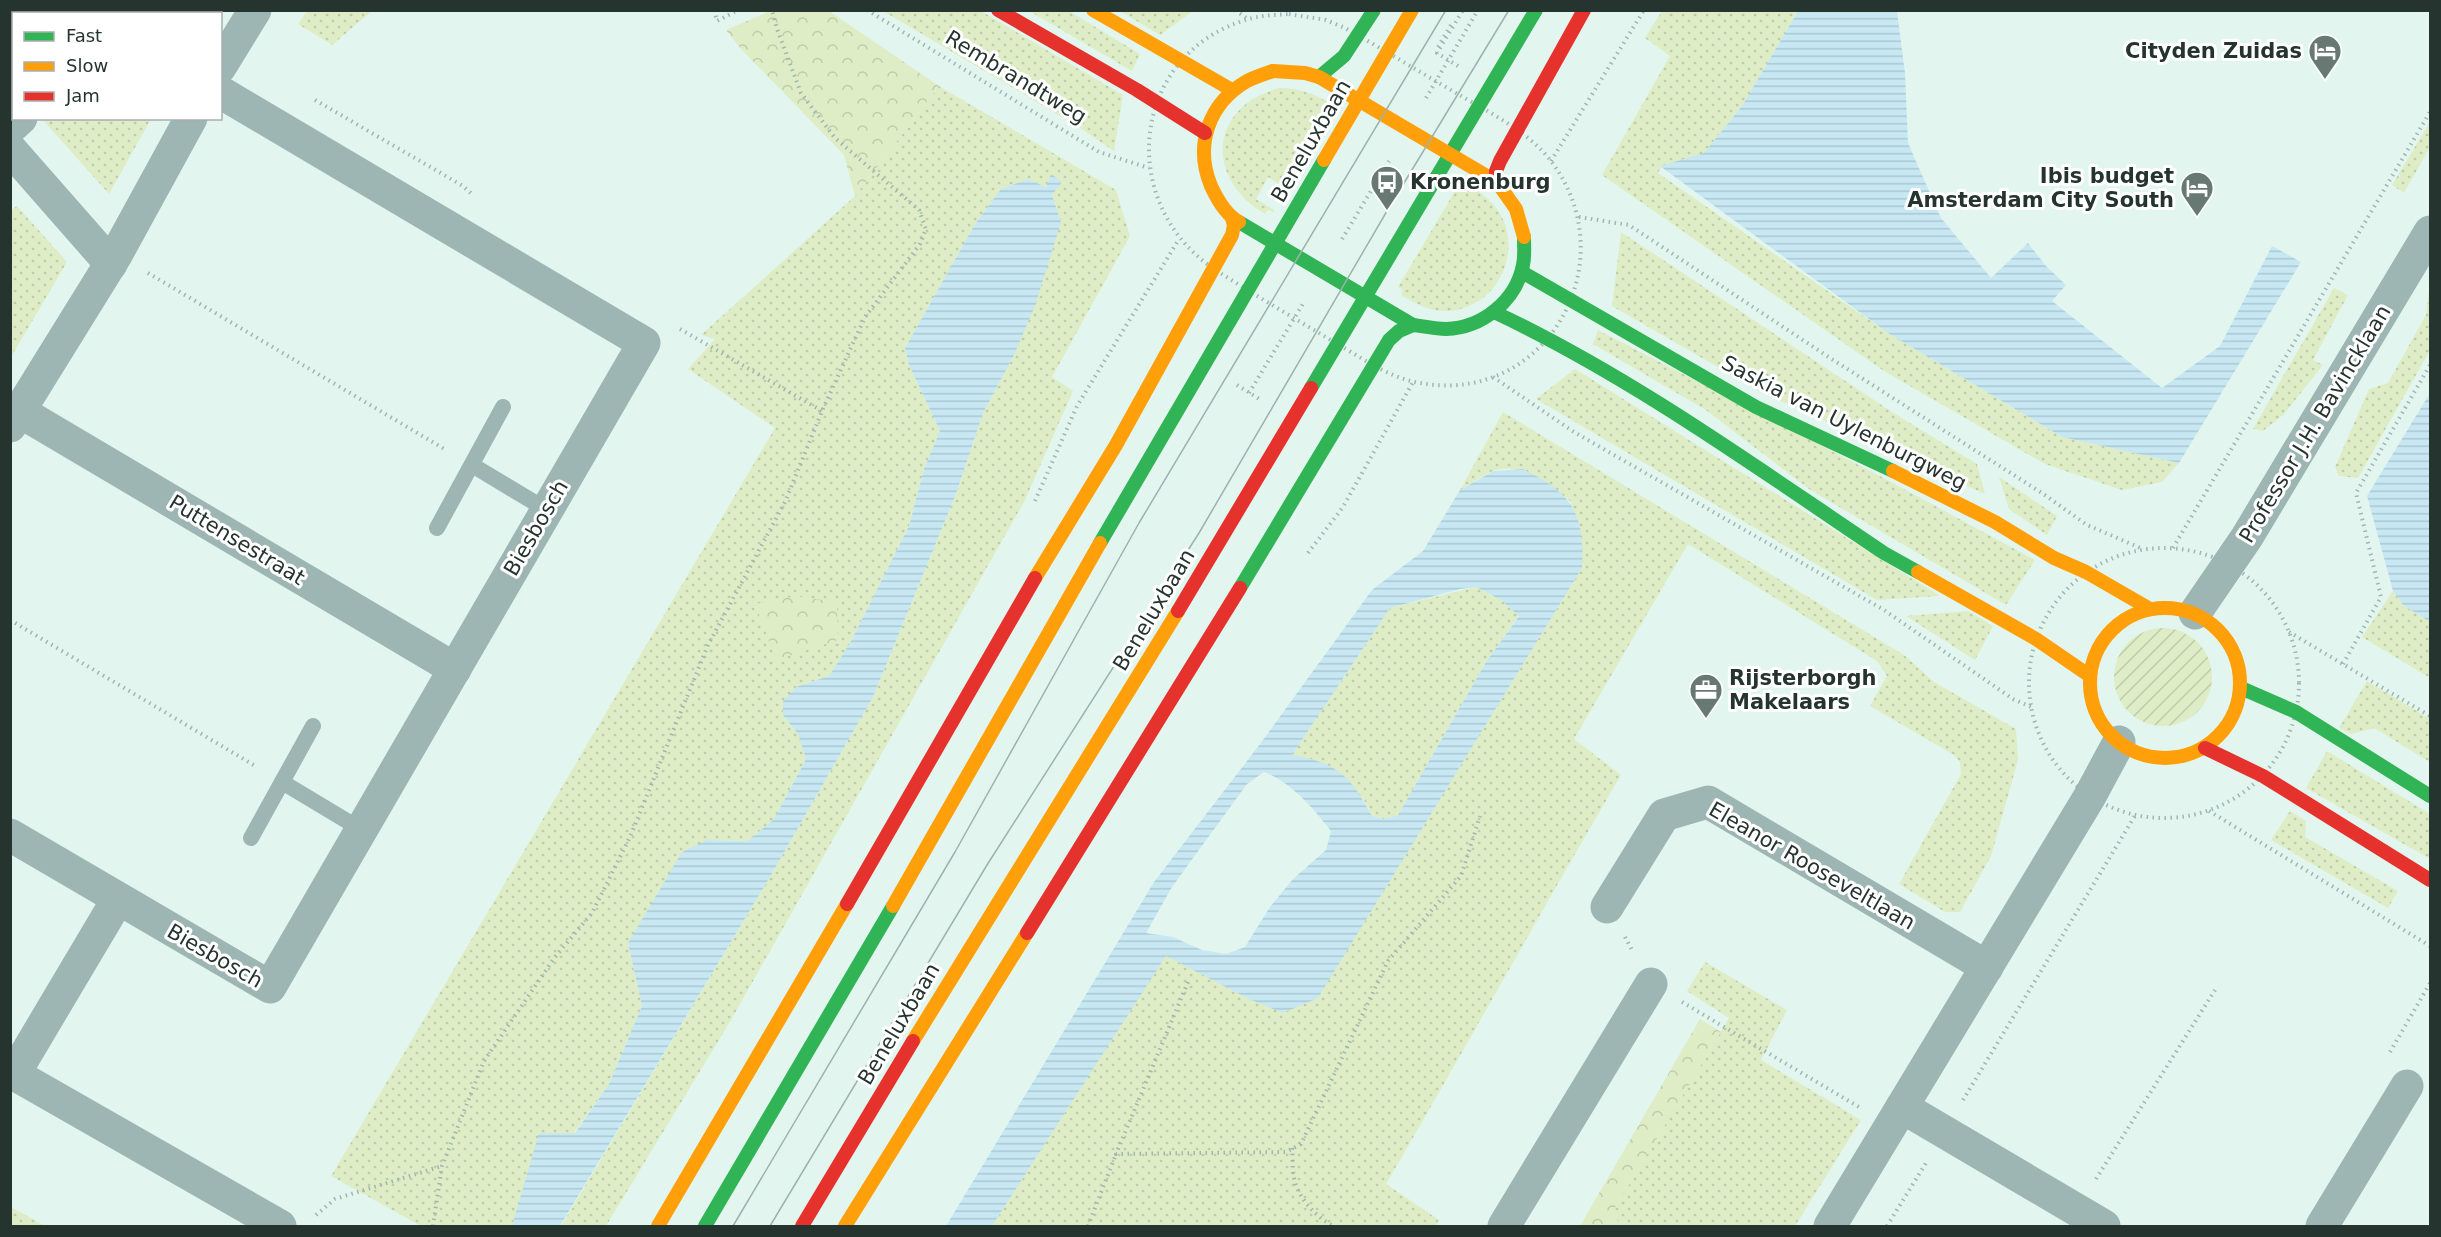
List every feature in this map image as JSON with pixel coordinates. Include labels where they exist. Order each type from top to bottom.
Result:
[{"type":"street","points":[[222,64],[255,10]]},
{"type":"street","points":[[998,10],[1137,90],[1205,133]]},
{"type":"street","points":[[1093,10],[1232,90]]},
{"type":"street","points":[[1319,77],[1330,72],[1339,63],[1374,10]]},
{"type":"street","name":"Beneluxbaan","points":[[705,1227],[904,888],[1057,616],[1412,10]]},
{"type":"street","name":"Beneluxbaan","points":[[802,1227],[972,944],[1154,651],[1536,10]]},
{"type":"street","points":[[1497,182],[1496,171],[1500,161],[1584,10]]},
{"type":"street","points":[[1274,71],[1297,72],[1319,77],[1497,182],[1508,194],[1523,223],[1526,256],[1522,272],[1511,294],[1494,312],[1482,320],[1455,329],[1413,325],[1232,218],[1213,194],[1207,180],[1203,149],[1205,133],[1215,110],[1232,90],[1258,75],[1274,71]]},
{"type":"street","name":"Biesbosch","points":[[10,835],[270,987],[644,343],[222,93]]},
{"type":"street","points":[[15,418],[114,259],[190,120]]},
{"type":"street","points":[[14,159],[114,259]]},
{"type":"street","points":[[658,1227],[777,1028],[1025,595],[1116,445],[1232,235],[1234,225],[1232,218]]},
{"type":"street","name":"Professor J.H. Bavincklaan","points":[[2195,613],[2247,537],[2430,232]]},
{"type":"street","name":"Saskia van Uylenburgweg","points":[[1522,272],[1756,407],[1995,522],[2054,558],[2086,572],[2150,609]]},
{"type":"street","points":[[1494,312],[1549,338],[1657,402],[1884,553],[2037,639],[2090,676]]},
{"type":"street","points":[[845,1227],[932,1083],[1190,670],[1389,340],[1399,330],[1413,325]]},
{"type":"street","name":"Puttensestraat","points":[[15,418],[455,669]]},
{"type":"street","points":[[2173,608],[2195,613],[2221,631],[2237,658],[2241,688],[2235,712],[2223,733],[2205,748],[2176,758],[2146,756],[2119,742],[2102,724],[2098,716],[2092,701],[2090,676],[2096,653],[2109,633],[2128,618],[2150,609],[2173,608]]},
{"type":"street","points":[[2241,688],[2296,712],[2430,796]]},
{"type":"street","points":[[1830,1227],[2090,796],[2119,742]]},
{"type":"street","points":[[2205,748],[2263,776],[2430,880]]},
{"type":"street","name":"Eleanor Rooseveltlaan","points":[[1607,907],[1664,814],[1708,802],[1987,967]]},
{"type":"street","points":[[118,899],[14,1074],[295,1223]]},
{"type":"street","points":[[1504,1227],[1651,984]]},
{"type":"street","points":[[2322,1227],[2407,1086]]},
{"type":"street","points":[[1897,1116],[1944,1132],[2090,1219]]},
{"type":"lane","points":[[437,528],[503,407]]},
{"type":"lane","points":[[472,465],[547,510]]},
{"type":"lane","points":[[251,838],[313,726]]},
{"type":"lane","points":[[282,782],[362,830]]},
{"type":"path","points":[[714,10],[717,21],[738,10]]},
{"type":"path","points":[[433,1227],[442,1166],[484,1061],[555,957],[592,913],[630,837],[708,645],[785,502],[822,411],[865,317],[920,244],[926,229],[919,210],[836,138],[801,93],[772,10]]},
{"type":"path","name":"Rembrandtweg","points":[[867,10],[1099,152],[1149,168]]},
{"type":"path","points":[[1235,10],[1249,19]]},
{"type":"path","points":[[1309,16],[1312,10]]},
{"type":"path","points":[[1433,55],[1461,10]]},
{"type":"path","points":[[1449,60],[1437,53],[1461,10]]},
{"type":"path","points":[[1424,101],[1478,10]]},
{"type":"path","points":[[1551,161],[1644,10]]},
{"type":"path","points":[[1381,48],[1492,115]]},
{"type":"path","points":[[1422,73],[1428,64]]},
{"type":"path","points":[[2173,548],[2430,112]]},
{"type":"path","points":[[1338,245],[1393,153]]},
{"type":"path","name":"Saskia van Uylenburgweg","points":[[1579,217],[1629,225],[1827,356],[2042,493],[2087,525],[2144,549]]},
{"type":"path","points":[[114,259],[472,465]]},
{"type":"path","points":[[1239,285],[1349,351]]},
{"type":"path","points":[[1249,393],[1307,296]]},
{"type":"path","points":[[1276,320],[1281,311]]},
{"type":"path","points":[[1300,334],[1306,325]]},
{"type":"path","points":[[2343,664],[2381,597],[2356,493],[2430,364]]},
{"type":"path","points":[[1242,376],[1236,385],[1249,393],[1261,400],[1267,391]]},
{"type":"path","points":[[1493,376],[1575,432],[1884,610],[2013,699],[2031,707]]},
{"type":"path","points":[[2173,548],[2202,553],[2229,564],[2254,582],[2267,597],[2289,632],[2299,671],[2296,712],[2284,746],[2263,776],[2238,797],[2209,811],[2179,817],[2148,817],[2118,810],[2090,796],[2063,772],[2042,742],[2031,707],[2030,672],[2037,639],[2048,613],[2065,591],[2086,572],[2114,558],[2144,549],[2173,548]]},
{"type":"path","points":[[10,620],[282,782]]},
{"type":"path","points":[[2289,632],[2430,716]]},
{"type":"path","points":[[2209,811],[2430,946]]},
{"type":"path","points":[[1887,1227],[2136,814]]},
{"type":"path","points":[[1116,1154],[1286,1152],[1301,1144],[1388,961],[1461,876],[1480,816]]},
{"type":"path","points":[[1607,907],[1651,984],[1897,1116]]},
{"type":"path","points":[[1088,1227],[1188,982]]},
{"type":"path","points":[[2407,1086],[2385,1060],[2430,983]]},
{"type":"path","points":[[2090,1219],[2215,990]]},
{"type":"path","points":[[1292,1148],[1294,1178],[1304,1202],[1323,1221],[1333,1227]]},
{"type":"path","points":[[295,1223],[335,1199],[442,1166]]},
{"type":"green space","points":[[159,10],[210,11],[209,12],[158,12]]},
{"type":"green space","points":[[308,10],[372,11],[332,45],[298,24]]},
{"type":"green space","points":[[770,11],[829,11],[939,86],[855,196],[844,155],[741,49],[726,30]]},
{"type":"green space","points":[[883,11],[981,11],[1123,95],[1114,151],[1074,124]]},
{"type":"green space","points":[[1029,11],[1069,11],[1140,54],[1132,71]]},
{"type":"green space","points":[[1120,11],[1193,11],[1160,35]]},
{"type":"green space","points":[[1662,11],[1798,11],[1742,106],[1704,153],[1662,166],[1658,173],[1888,333],[2062,437],[2179,463],[2162,482],[2122,490],[2045,464],[1884,371],[1602,175],[1670,56],[1645,38]]},
{"type":"green space","points":[[939,86],[1116,190],[1130,236],[1052,377],[1073,391],[1025,500],[731,1020],[606,1226],[561,1226],[767,882],[873,697],[957,492],[983,413],[1014,355],[1061,222],[1052,195],[1051,175],[1046,187],[1028,179],[1001,189],[975,224],[905,348],[909,365],[940,431],[924,469],[909,526],[850,643],[829,676],[796,687],[783,715],[798,734],[806,759],[774,819],[748,841],[707,840],[628,943],[642,1006],[609,1084],[520,1203],[512,1226],[421,1226],[331,1176],[775,428],[688,369],[715,339],[701,335],[855,196]]},
{"type":"green space","points":[[1279,88],[1300,90],[1313,95],[1332,104],[1329,109],[1334,112],[1288,189],[1268,177],[1256,199],[1274,210],[1274,212],[1268,210],[1265,214],[1245,199],[1232,182],[1224,163],[1223,145],[1228,127],[1239,111],[1256,97]]},
{"type":"green space","points":[[43,120],[150,120],[109,194]]},
{"type":"green space","points":[[2430,122],[2430,147],[2404,193],[2392,185]]},
{"type":"green space","points":[[1467,185],[1490,201],[1503,220],[1508,238],[1508,256],[1502,273],[1493,288],[1480,300],[1463,308],[1438,311],[1416,304],[1401,295],[1403,290],[1398,287],[1458,186],[1463,189]]},
{"type":"green space","points":[[17,206],[67,262],[11,357],[10,211]]},
{"type":"green space","points":[[1621,232],[1892,412],[1977,464],[1985,494],[1761,392],[1612,306]]},
{"type":"green space","points":[[2430,283],[2430,350],[2358,478],[2339,476],[2335,467],[2369,389],[2388,383],[2426,315]]},
{"type":"green space","points":[[2334,288],[2348,295],[2313,360],[2323,365],[2284,414],[2263,431],[2253,429]]},
{"type":"green space","points":[[1598,330],[1878,475],[2035,560],[2006,605],[1809,489],[1706,410],[1593,344]]},
{"type":"green space","points":[[1575,369],[1940,596],[1877,600],[1536,399]]},
{"type":"green space","points":[[1503,412],[1904,655],[1934,682],[2016,729],[2018,760],[1991,856],[1960,912],[1945,912],[1899,884],[1961,774],[1960,762],[1954,755],[1870,706],[1887,676],[1877,661],[1688,544],[1574,739],[1621,775],[1386,1184],[1439,1220],[1436,1226],[992,1226],[1166,955],[1249,999],[1283,1012],[1318,997],[1582,568],[1571,502],[1545,482],[1526,472],[1505,469],[1493,471],[1460,490]]},
{"type":"green space","points":[[1999,477],[2057,516],[2047,535],[2009,509]]},
{"type":"green space","points":[[1476,587],[1501,600],[1519,615],[1486,662],[1398,815],[1384,819],[1372,816],[1363,798],[1291,756],[1390,608]]},
{"type":"green space","points":[[2393,591],[2403,605],[2430,622],[2430,678],[2362,637]]},
{"type":"green space","points":[[796,596],[837,602],[838,640],[776,660],[755,604]]},
{"type":"green space","points":[[1968,611],[1993,626],[1975,660],[1906,616]]},
{"type":"green space","points":[[2163,628],[2182,632],[2198,642],[2208,658],[2212,677],[2208,696],[2198,712],[2182,722],[2163,726],[2144,722],[2128,712],[2118,696],[2114,677],[2118,658],[2128,642],[2144,632]]},
{"type":"green space","points":[[2367,681],[2430,719],[2430,762],[2374,728],[2351,734],[2339,728]]},
{"type":"green space","points":[[2327,751],[2430,814],[2430,859],[2306,788]]},
{"type":"green space","points":[[2290,811],[2306,821],[2305,837],[2398,891],[2388,908],[2271,840]]},
{"type":"green space","points":[[1705,962],[1787,1010],[1761,1060],[1861,1120],[1795,1226],[1621,1226],[1612,1213],[1729,1018],[1687,991]]},
{"type":"green space","points":[[1700,1019],[1721,1032],[1612,1213],[1621,1226],[1580,1226]]},
{"type":"green space","points":[[11,1207],[45,1226],[11,1226]]},
{"type":"water","points":[[1798,11],[1897,11],[1905,73],[1908,143],[1941,218],[1991,278],[2028,243],[2046,266],[2066,285],[2052,301],[2162,388],[2220,346],[2272,246],[2301,262],[2179,463],[2062,437],[1888,333],[1660,166],[1704,153],[1742,106]]},
{"type":"water","points":[[1051,174],[1062,182],[1052,195],[1061,222],[1035,306],[1014,355],[983,413],[956,494],[873,697],[767,882],[560,1226],[512,1226],[539,1133],[575,1133],[609,1084],[642,1006],[628,943],[682,852],[707,840],[748,841],[774,819],[806,759],[798,734],[783,715],[783,701],[796,687],[829,676],[850,643],[909,526],[924,469],[940,431],[909,365],[905,348],[975,224],[1001,189],[1028,179],[1046,187]]},
{"type":"water","points":[[2430,393],[2430,622],[2403,605],[2393,591],[2367,496]]},
{"type":"water","points":[[1523,469],[1540,478],[1564,496],[1578,519],[1581,533],[1582,568],[1318,998],[1283,1013],[1249,999],[1166,956],[992,1226],[946,1226],[1154,882],[1260,744],[1372,590],[1423,551],[1460,490],[1493,471]],"holes":[[[1476,587],[1501,600],[1519,616],[1486,662],[1398,815],[1384,819],[1372,816],[1357,791],[1341,773],[1320,762],[1292,755],[1390,608],[1460,589]],[[1264,772],[1293,789],[1331,831],[1326,850],[1293,879],[1270,907],[1245,947],[1226,954],[1202,950],[1173,937],[1146,933],[1172,887],[1247,784]]]},
{"type":"tram line","points":[[733,1226],[955,852],[1139,523],[1446,10]]},
{"type":"tram line","points":[[770,1226],[987,865],[1199,533],[1387,211],[1509,10]]},
{"type":"traffic: fast","points":[[1319,77],[1344,56],[1374,10]]},
{"type":"traffic: fast","points":[[1311,388],[1536,10]]},
{"type":"traffic: fast","points":[[1100,543],[1324,160]]},
{"type":"traffic: fast","points":[[1239,222],[1413,325],[1442,329],[1472,324],[1484,318],[1505,301],[1519,278],[1524,262],[1524,237]]},
{"type":"traffic: fast","points":[[1522,272],[1756,407],[1893,471]]},
{"type":"traffic: fast","points":[[1494,312],[1645,394],[1884,553],[1918,572]]},
{"type":"traffic: fast","points":[[1240,588],[1389,340],[1399,331],[1413,325]]},
{"type":"traffic: fast","points":[[2241,688],[2296,712],[2430,796]]},
{"type":"traffic: fast","points":[[705,1226],[893,906]]},
{"type":"traffic: slow","points":[[1093,10],[1232,90]]},
{"type":"traffic: slow","points":[[1324,160],[1412,10]]},
{"type":"traffic: slow","points":[[1273,71],[1305,73],[1319,77],[1497,182],[1516,209],[1524,237]]},
{"type":"traffic: slow","points":[[1239,222],[1226,211],[1219,201],[1206,171],[1204,155],[1208,126],[1214,113],[1234,90],[1247,81],[1273,71]]},
{"type":"traffic: slow","points":[[1035,578],[1116,445],[1232,235],[1234,225],[1232,218]]},
{"type":"traffic: slow","points":[[1893,471],[1995,522],[2054,558],[2086,572],[2150,609]]},
{"type":"traffic: slow","points":[[893,906],[1100,543]]},
{"type":"traffic: slow","points":[[1918,572],[2036,639],[2090,676]]},
{"type":"traffic: slow","points":[[2165,608],[2194,614],[2218,630],[2234,654],[2240,683],[2234,712],[2218,736],[2194,752],[2165,758],[2136,752],[2112,736],[2096,712],[2090,683],[2096,654],[2112,630],[2136,614],[2165,608]]},
{"type":"traffic: slow","points":[[913,1041],[1178,611]]},
{"type":"traffic: slow","points":[[658,1226],[847,904]]},
{"type":"traffic: slow","points":[[845,1226],[1027,933]]},
{"type":"traffic: jam","points":[[998,10],[1137,90],[1205,133]]},
{"type":"traffic: jam","points":[[1497,182],[1496,171],[1500,161],[1584,10]]},
{"type":"traffic: jam","points":[[1178,611],[1311,388]]},
{"type":"traffic: jam","points":[[847,904],[1035,578]]},
{"type":"traffic: jam","points":[[1027,933],[1240,588]]},
{"type":"traffic: jam","points":[[2205,748],[2263,776],[2430,880]]},
{"type":"traffic: jam","points":[[802,1226],[913,1041]]},
{"type":"place","name":"Cityden Zuidas","points":[[2325,80]]},
{"type":"place","name":"Kronenburg","points":[[1387,211]]},
{"type":"place","name":"Ibis budget Amsterdam City South","points":[[2197,217]]},
{"type":"place","name":"Rijsterborgh Makelaars","points":[[1706,719]]}]
